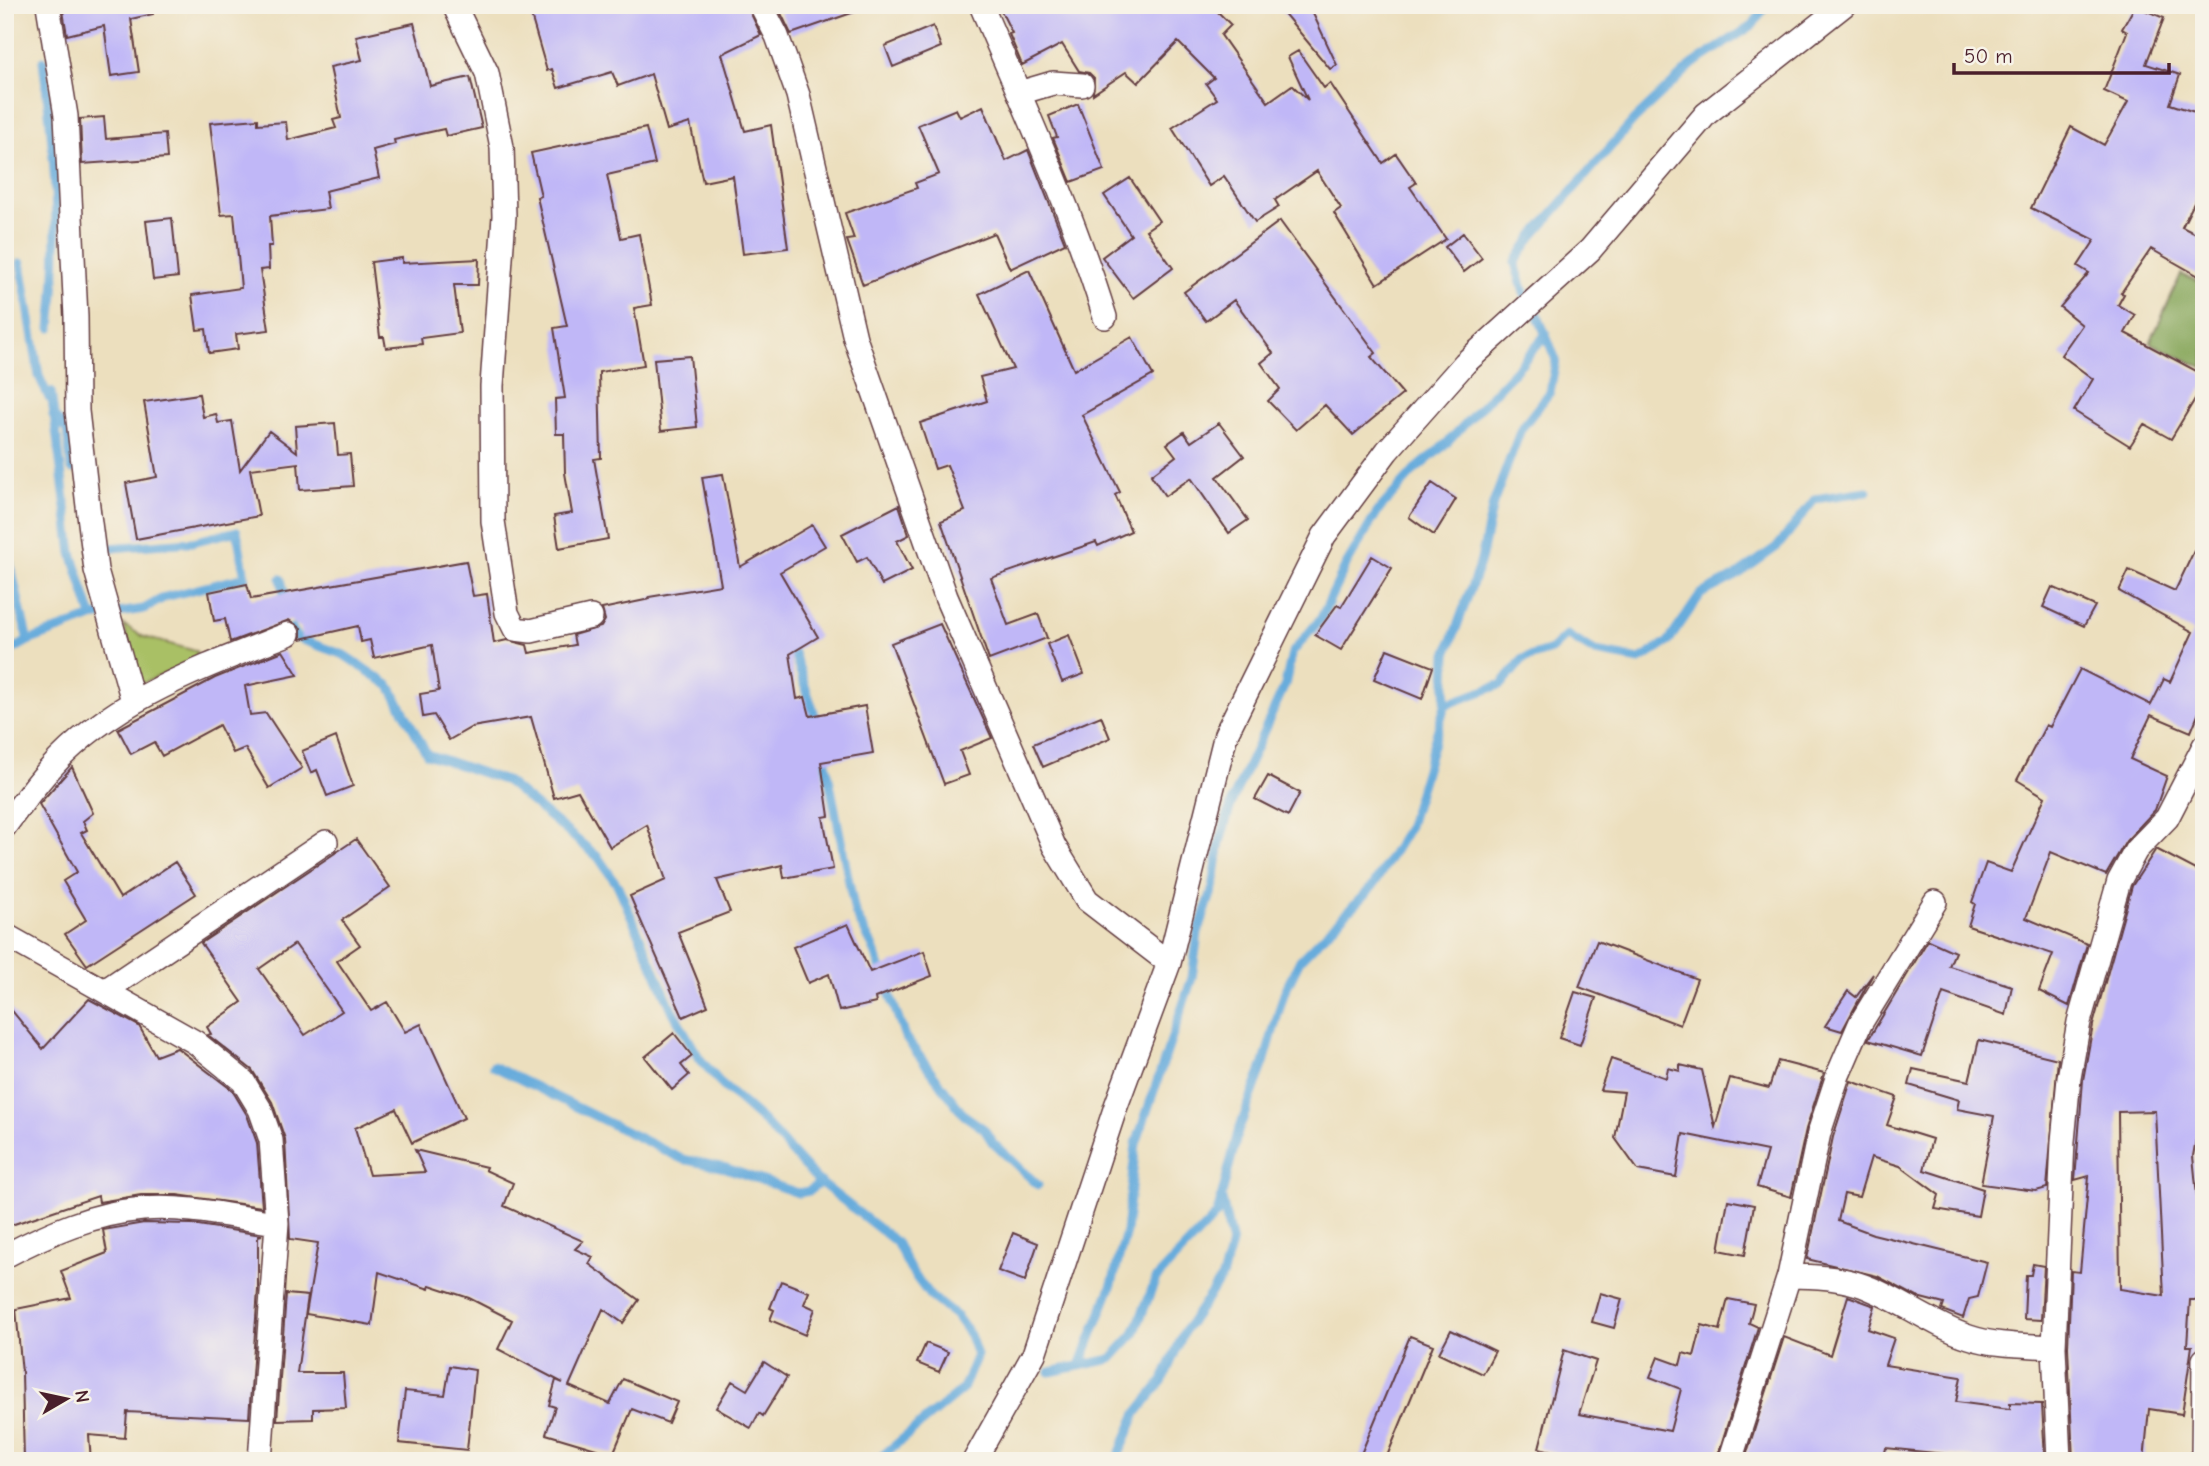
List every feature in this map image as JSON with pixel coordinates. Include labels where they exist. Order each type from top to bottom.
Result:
[{"type":"street","points":[[48,5],[66,116],[76,317],[76,411],[101,587],[133,701]]},
{"type":"street","points":[[454,5],[487,73],[502,147],[504,216],[492,386],[493,521],[507,613],[515,629],[531,631],[591,617]]},
{"type":"street","points":[[761,5],[777,36],[798,95],[855,338],[946,597],[1054,846],[1087,900],[1169,964]]},
{"type":"street","points":[[981,5],[1088,265],[1105,317]]},
{"type":"street","points":[[974,1461],[1034,1354],[1116,1106],[1169,964],[1226,734],[1324,536],[1387,451],[1465,363],[1518,312],[1590,250],[1706,114],[1801,36],[1844,5]]},
{"type":"street","points":[[1019,93],[1053,82],[1082,85]]},
{"type":"street","points":[[5,826],[48,770],[81,739],[133,701],[198,670],[288,634]]},
{"type":"street","points":[[2059,1461],[2054,1348],[2063,1141],[2069,1078],[2079,1022],[2119,881],[2136,850],[2167,818],[2204,746]]},
{"type":"street","points":[[106,990],[326,842]]},
{"type":"street","points":[[1730,1461],[1789,1276],[1819,1133],[1838,1075],[1860,1024],[1935,902]]},
{"type":"street","points":[[5,935],[195,1042],[243,1081],[260,1109],[271,1140],[277,1223],[260,1461]]},
{"type":"street","points":[[5,1256],[43,1235],[95,1218],[143,1209],[181,1209],[277,1223]]},
{"type":"street","points":[[1789,1276],[1819,1277],[1859,1284],[1940,1326],[1969,1337],[1989,1342],[2054,1348]]},
{"type":"street","points":[[2203,1461],[2204,1360]]},
{"type":"green space","points":[[2181,274],[2204,284],[2204,368],[2150,343]]},
{"type":"green space","points":[[124,625],[144,637],[196,651],[199,659],[139,685]]},
{"type":"building","points":[[62,5],[152,5],[153,14],[131,19],[139,72],[111,76],[104,26],[67,35]]},
{"type":"building","points":[[528,5],[747,5],[761,35],[722,54],[745,131],[771,125],[788,248],[743,254],[733,176],[703,182],[690,123],[667,130],[651,74],[618,86],[612,72],[558,88],[552,69],[547,71]]},
{"type":"building","points":[[777,5],[862,5],[863,9],[791,34]]},
{"type":"building","points":[[998,5],[1211,5],[1231,25],[1221,35],[1268,102],[1292,85],[1308,100],[1288,57],[1298,51],[1324,88],[1330,83],[1383,163],[1396,154],[1416,183],[1410,187],[1446,239],[1377,284],[1334,213],[1341,208],[1317,171],[1275,200],[1279,207],[1255,222],[1224,176],[1209,186],[1172,128],[1217,99],[1206,84],[1214,78],[1178,42],[1138,83],[1126,72],[1093,94],[1094,78],[1089,73],[1079,71],[1062,44],[1022,65],[1009,34],[1012,33]]},
{"type":"building","points":[[1277,5],[1309,5],[1337,65],[1330,69]]},
{"type":"building","points":[[2135,6],[2164,18],[2146,64],[2180,75],[2170,104],[2204,115],[2204,183],[2182,227],[2204,238],[2204,279],[2151,249],[2121,293],[2124,294],[2118,305],[2135,315],[2125,333],[2204,375],[2204,384],[2171,439],[2144,424],[2130,446],[2074,411],[2093,379],[2061,355],[2082,325],[2060,307],[2089,273],[2078,266],[2095,240],[2031,208],[2071,127],[2104,145],[2128,102],[2104,91],[2127,32],[2122,29]]},
{"type":"building","points":[[414,23],[430,86],[470,77],[482,128],[446,136],[444,129],[394,140],[395,144],[373,150],[379,178],[325,191],[328,209],[270,216],[272,246],[268,246],[269,269],[260,270],[269,330],[236,334],[238,349],[209,353],[206,329],[197,330],[192,295],[241,288],[234,214],[221,215],[210,123],[258,119],[258,124],[286,122],[288,140],[336,128],[333,120],[341,118],[330,67],[362,60],[356,36]]},
{"type":"building","points":[[933,26],[941,47],[893,67],[885,46]]},
{"type":"building","points":[[1078,104],[1104,170],[1071,182],[1053,138],[1057,137],[1049,116]]},
{"type":"building","points":[[983,106],[1006,161],[1028,150],[1065,243],[1010,269],[994,233],[863,285],[847,240],[854,239],[845,213],[917,188],[915,183],[939,174],[918,125],[956,109],[960,117]]},
{"type":"building","points":[[104,117],[106,139],[165,134],[167,158],[82,164],[80,119]]},
{"type":"building","points":[[646,128],[655,164],[607,175],[621,238],[639,234],[652,305],[634,308],[644,365],[599,372],[601,458],[594,459],[608,539],[559,548],[554,516],[572,513],[565,473],[564,434],[556,434],[555,399],[565,398],[554,328],[567,326],[537,197],[541,196],[531,153]]},
{"type":"building","points":[[1130,178],[1159,221],[1146,230],[1173,268],[1133,298],[1102,257],[1131,235],[1104,195]]},
{"type":"building","points":[[172,218],[178,277],[153,280],[146,221]]},
{"type":"building","points":[[1280,221],[1376,353],[1371,357],[1403,394],[1353,435],[1325,405],[1296,430],[1268,401],[1280,389],[1261,363],[1273,353],[1234,300],[1206,321],[1184,292]]},
{"type":"building","points":[[1463,233],[1482,258],[1464,272],[1445,247]]},
{"type":"building","points":[[402,258],[402,263],[479,259],[478,285],[454,285],[460,333],[421,338],[422,344],[386,348],[384,337],[380,337],[371,262]]},
{"type":"building","points":[[1029,270],[1074,370],[1132,337],[1153,375],[1082,415],[1120,492],[1115,495],[1131,531],[1098,546],[1096,542],[991,578],[1008,625],[1038,614],[1047,638],[989,660],[941,521],[965,511],[947,465],[935,469],[920,423],[987,401],[980,377],[1013,369],[979,294]]},
{"type":"building","points":[[690,356],[697,427],[661,431],[654,359]]},
{"type":"building","points":[[199,394],[203,417],[216,414],[218,423],[232,421],[240,470],[269,431],[297,452],[295,426],[335,423],[338,455],[350,454],[353,486],[300,490],[298,463],[250,469],[259,516],[136,539],[126,483],[157,477],[144,402]]},
{"type":"building","points":[[1219,423],[1244,456],[1217,477],[1248,520],[1229,533],[1191,478],[1165,496],[1151,475],[1176,456],[1167,444],[1184,432],[1191,442]]},
{"type":"building","points":[[723,474],[740,567],[812,525],[825,546],[780,572],[818,637],[790,654],[797,699],[805,697],[810,716],[865,706],[873,753],[821,762],[829,816],[823,817],[833,869],[784,878],[782,865],[717,880],[730,912],[678,932],[708,1006],[683,1017],[630,896],[666,880],[647,825],[610,847],[578,791],[554,798],[531,717],[472,727],[449,740],[434,715],[423,717],[420,694],[439,691],[432,645],[374,658],[370,640],[361,642],[358,626],[301,639],[301,628],[289,620],[230,642],[225,619],[214,621],[209,592],[247,584],[251,599],[466,561],[473,596],[487,594],[494,643],[507,640],[527,645],[529,653],[575,645],[573,635],[601,627],[605,620],[602,609],[650,599],[649,597],[721,585],[702,477]]},
{"type":"building","points":[[1432,483],[1456,499],[1434,535],[1409,517]]},
{"type":"building","points":[[899,505],[909,535],[897,541],[912,570],[882,585],[867,557],[857,562],[842,534]]},
{"type":"building","points":[[2204,530],[2204,700],[2191,732],[2151,715],[2130,759],[2167,776],[2155,810],[2126,841],[2106,875],[2051,852],[2026,918],[2087,944],[2069,1006],[2039,991],[2053,954],[1968,926],[1975,904],[1972,902],[1986,863],[2011,872],[2045,797],[2017,780],[2046,725],[2050,727],[2080,669],[2151,705],[2164,679],[2170,682],[2193,632],[2119,591],[2129,570],[2175,591]]},
{"type":"building","points":[[1372,556],[1392,568],[1341,650],[1315,635],[1337,605],[1341,607]]},
{"type":"building","points":[[2052,587],[2095,606],[2084,626],[2043,607]]},
{"type":"building","points":[[940,624],[992,738],[960,751],[969,775],[944,784],[891,643]]},
{"type":"building","points":[[1069,635],[1084,674],[1062,682],[1047,644]]},
{"type":"building","points":[[1387,649],[1433,667],[1422,699],[1374,679]]},
{"type":"building","points":[[283,651],[298,675],[245,686],[250,715],[266,713],[302,768],[269,788],[245,748],[233,753],[219,725],[162,756],[154,742],[131,754],[118,729],[215,678]]},
{"type":"building","points":[[1101,716],[1110,738],[1043,767],[1033,744]]},
{"type":"building","points":[[336,737],[353,786],[327,796],[317,770],[311,773],[302,751]]},
{"type":"building","points":[[72,767],[93,813],[83,821],[87,830],[81,833],[120,898],[175,862],[196,894],[87,965],[65,934],[86,920],[63,881],[77,872],[39,804]]},
{"type":"building","points":[[1268,776],[1300,793],[1288,816],[1255,799]]},
{"type":"building","points":[[356,839],[390,887],[342,920],[360,945],[337,961],[371,1011],[387,1002],[405,1032],[421,1024],[464,1118],[412,1143],[396,1109],[355,1128],[369,1175],[425,1172],[415,1150],[486,1167],[485,1170],[513,1183],[504,1206],[583,1241],[575,1249],[593,1257],[589,1264],[639,1300],[623,1323],[603,1309],[569,1386],[610,1404],[623,1379],[677,1402],[668,1423],[632,1409],[613,1454],[546,1434],[555,1407],[549,1405],[556,1380],[563,1383],[498,1349],[512,1320],[469,1298],[430,1285],[429,1289],[379,1272],[372,1325],[306,1314],[318,1243],[290,1239],[285,1139],[272,1102],[252,1070],[208,1035],[211,1034],[207,1027],[242,1002],[201,943]],"holes":[[[295,944],[342,1011],[305,1035],[259,969]]]},
{"type":"building","points":[[2156,849],[2204,874],[2204,1095],[2193,1156],[2197,1196],[2204,1196],[2198,1300],[2190,1300],[2187,1346],[2192,1346],[2182,1414],[2149,1409],[2144,1461],[2073,1461],[2068,1347],[2071,1271],[2080,1272],[2089,1176],[2075,1180],[2083,1080],[2093,1025],[2132,886]],"holes":[[[2155,1111],[2164,1296],[2120,1289],[2118,1112]]]},
{"type":"building","points":[[848,924],[870,972],[924,951],[932,976],[875,998],[876,1003],[839,1011],[829,974],[808,983],[793,947]]},
{"type":"building","points":[[1928,940],[1955,952],[1949,966],[2012,986],[2006,1015],[1943,993],[1922,1056],[1868,1040]]},
{"type":"building","points":[[1597,941],[1697,979],[1680,1025],[1579,987]]},
{"type":"building","points":[[1873,974],[1842,1031],[1825,1026],[1848,991],[1856,997]]},
{"type":"building","points":[[1575,992],[1596,998],[1580,1045],[1559,1038]]},
{"type":"building","points":[[89,999],[139,1026],[156,1056],[177,1048],[232,1090],[247,1115],[257,1143],[262,1207],[177,1195],[141,1195],[99,1202],[98,1196],[5,1227],[5,1002],[43,1049]]},
{"type":"building","points":[[674,1033],[692,1056],[681,1065],[689,1075],[672,1090],[645,1057]]},
{"type":"building","points":[[1979,1040],[2058,1059],[2047,1188],[2036,1191],[1981,1184],[1994,1116],[1957,1109],[1959,1100],[1909,1085],[1913,1069],[1969,1081]]},
{"type":"building","points":[[1611,1059],[1666,1078],[1668,1068],[1680,1071],[1680,1065],[1702,1070],[1715,1127],[1730,1078],[1769,1088],[1778,1061],[1824,1073],[1806,1129],[1791,1197],[1757,1187],[1767,1151],[1683,1134],[1676,1177],[1638,1170],[1615,1138],[1624,1092],[1600,1090]]},
{"type":"building","points":[[1851,1081],[1897,1097],[1887,1125],[1932,1139],[1924,1170],[1983,1189],[1978,1216],[1935,1209],[1939,1195],[1900,1166],[1871,1157],[1859,1197],[1844,1194],[1838,1221],[1873,1234],[1987,1262],[1978,1297],[1969,1299],[1963,1318],[1942,1310],[1944,1304],[1917,1297],[1877,1276],[1807,1259],[1833,1137]]},
{"type":"building","points":[[1728,1200],[1754,1205],[1745,1255],[1719,1250]]},
{"type":"building","points":[[144,1223],[192,1224],[262,1235],[258,1236],[258,1290],[249,1418],[127,1412],[125,1438],[89,1435],[91,1461],[24,1461],[22,1373],[16,1309],[71,1298],[61,1271],[107,1253],[103,1230]]},
{"type":"building","points":[[1013,1233],[1038,1243],[1025,1281],[998,1271]]},
{"type":"building","points":[[2033,1264],[2044,1266],[2041,1320],[2024,1319],[2026,1275],[2031,1275]]},
{"type":"building","points":[[781,1281],[809,1292],[804,1304],[815,1309],[805,1335],[770,1320],[774,1310],[770,1308]]},
{"type":"building","points":[[1600,1293],[1622,1299],[1614,1328],[1592,1322]]},
{"type":"building","points":[[286,1294],[308,1296],[297,1373],[343,1373],[346,1408],[313,1409],[313,1419],[277,1420]]},
{"type":"building","points":[[1848,1296],[1875,1306],[1868,1329],[1894,1338],[1885,1365],[1961,1377],[1956,1402],[2010,1409],[2010,1403],[2042,1404],[2045,1459],[1974,1459],[1886,1448],[1883,1461],[1760,1461],[1746,1456],[1784,1337],[1830,1355]]},
{"type":"building","points":[[1728,1299],[1754,1304],[1749,1323],[1758,1327],[1716,1461],[1592,1461],[1539,1448],[1564,1350],[1596,1361],[1579,1414],[1670,1431],[1681,1389],[1650,1377],[1658,1357],[1680,1365],[1683,1353],[1694,1356],[1702,1325],[1720,1330]]},
{"type":"building","points":[[1451,1330],[1495,1351],[1483,1374],[1439,1353]]},
{"type":"building","points":[[1410,1336],[1433,1345],[1385,1461],[1358,1461]]},
{"type":"building","points":[[926,1343],[948,1352],[939,1372],[917,1363]]},
{"type":"building","points":[[764,1362],[787,1377],[763,1416],[759,1413],[751,1428],[716,1408],[732,1381],[747,1390]]},
{"type":"building","points":[[450,1366],[475,1370],[467,1450],[399,1443],[405,1391],[445,1395]]},
{"type":"waterway","points":[[1050,1372],[1111,1359],[1134,1334],[1156,1279],[1217,1214],[1238,1132],[1264,1063],[1284,993],[1300,960],[1373,886],[1409,826],[1445,705],[1447,654],[1481,560],[1493,504],[1521,429],[1550,392],[1556,360],[1535,309],[1524,293],[1515,263],[1532,237],[1634,120],[1693,64],[1753,25],[1766,5]]},
{"type":"waterway","points":[[43,61],[51,129],[56,227],[51,328]]},
{"type":"waterway","points":[[21,263],[39,376],[49,398]]},
{"type":"waterway","points":[[1080,1366],[1112,1284],[1126,1232],[1136,1144],[1192,978],[1198,933],[1213,888],[1220,842],[1232,801],[1285,685],[1292,653],[1321,618],[1345,567],[1378,511],[1415,470],[1447,443],[1546,334]]},
{"type":"waterway","points":[[51,392],[72,553],[92,617]]},
{"type":"waterway","points":[[53,415],[67,430],[72,469]]},
{"type":"waterway","points":[[1445,705],[1502,684],[1523,659],[1551,650],[1567,635],[1595,652],[1640,660],[1668,642],[1701,594],[1736,576],[1778,546],[1815,499],[1867,491]]},
{"type":"waterway","points":[[95,544],[108,548],[192,542],[237,531],[245,577]]},
{"type":"waterway","points":[[5,542],[28,641]]},
{"type":"waterway","points":[[5,654],[28,641],[92,617],[144,609],[165,597],[245,577]]},
{"type":"waterway","points":[[281,579],[287,605]]},
{"type":"waterway","points":[[292,628],[297,638],[344,655],[390,686],[427,754],[506,781],[598,857],[618,886],[673,1012],[700,1059],[722,1085],[763,1121],[816,1179],[896,1242],[910,1269],[930,1296],[957,1317],[970,1335],[977,1355],[963,1389],[876,1461]]},
{"type":"waterway","points":[[794,653],[818,724]]},
{"type":"waterway","points":[[824,752],[855,913],[873,947],[905,1037],[964,1115],[984,1129],[993,1143],[1038,1185]]},
{"type":"waterway","points":[[493,1066],[682,1159],[726,1168],[798,1193],[809,1191],[821,1182]]},
{"type":"waterway","points":[[1116,1461],[1137,1413],[1163,1380],[1184,1332],[1222,1277],[1232,1244],[1222,1199]]}]
